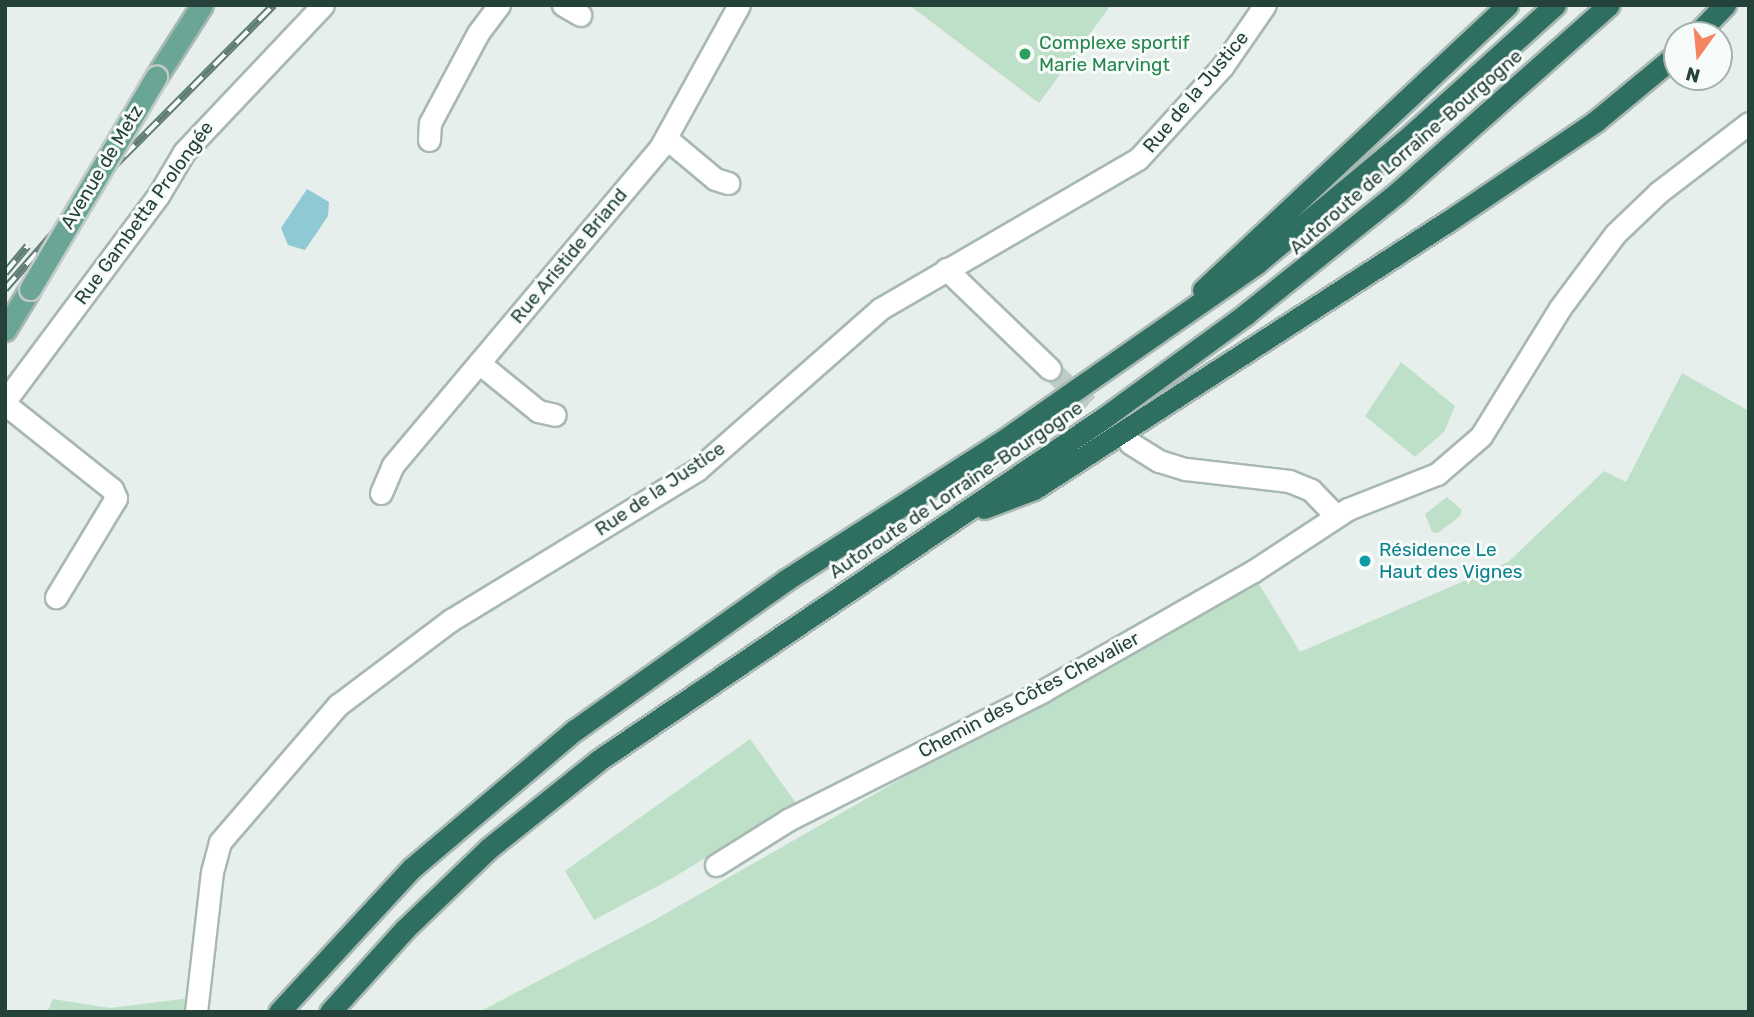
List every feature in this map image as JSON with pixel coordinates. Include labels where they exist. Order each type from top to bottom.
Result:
[{"type":"highway","points":[[1168,327],[1228,263],[1350,157],[1508,5]]},
{"type":"highway","name":"Autoroute de Lorraine-Bourgogne","points":[[279,1012],[412,868],[575,730],[786,580],[998,444],[1168,327],[1334,201],[1556,5]]},
{"type":"highway","name":"Autoroute de Lorraine-Bourgogne","points":[[330,1012],[450,885],[626,739],[1105,417],[1301,272],[1609,5]]},
{"type":"highway","points":[[1710,21],[1725,5]]},
{"type":"highway","points":[[950,521],[1034,489],[1595,121],[1663,65]]},
{"type":"main road","name":"Avenue de Metz","points":[[5,330],[202,5]]},
{"type":"street","name":"Rue Gambetta Prolongée","points":[[5,403],[158,196],[184,152],[323,5]]},
{"type":"street","points":[[429,140],[430,123],[478,33],[499,5]]},
{"type":"street","name":"Rue Aristide Briand","points":[[381,493],[393,465],[666,138],[739,5]]},
{"type":"street","name":"Rue de la Justice","points":[[196,1012],[212,872],[220,842],[338,705],[441,626],[698,469],[857,326],[946,268],[1088,192],[1138,159],[1222,67],[1265,5]]},
{"type":"street","name":"Chemin des Côtes Chevalier","points":[[716,865],[788,820],[1043,691],[1252,572],[1336,516],[1422,483],[1466,452],[1488,427],[1560,308],[1615,234],[1659,192],[1749,123]]},
{"type":"street","points":[[666,138],[715,179],[728,183]]},
{"type":"street","points":[[946,268],[1050,369]]},
{"type":"street","points":[[479,363],[538,411],[555,415]]},
{"type":"street","points":[[5,403],[112,489],[116,498],[56,597]]},
{"type":"street","points":[[1130,443],[1159,461],[1186,469],[1289,481],[1320,497],[1336,516]]},
{"type":"green space","name":"Complexe sportif Marie Marvingt","points":[[909,5],[1111,5],[1039,103]]},
{"type":"green space","points":[[1401,362],[1455,406],[1444,432],[1415,457],[1365,416]]},
{"type":"green space","points":[[1682,373],[1749,411],[1749,1012],[479,1012],[649,923],[1011,716],[1259,584],[1300,652],[1508,562],[1604,471],[1626,482]]},
{"type":"green space","points":[[1447,497],[1462,510],[1460,516],[1438,533],[1432,532],[1425,514]]},
{"type":"green space","points":[[750,739],[796,803],[669,880],[594,920],[565,871]]},
{"type":"green space","points":[[190,998],[189,1012],[47,1012],[53,999],[110,1008]]},
{"type":"water","points":[[307,189],[329,202],[328,216],[305,250],[288,245],[281,228]]},
{"type":"tunnel","points":[[1050,369],[1116,430]]},
{"type":"railway","points":[[5,289],[101,179],[274,5]]},
{"type":"railway","points":[[5,273],[28,246]]},
{"type":"place","name":"Complexe sportif Marie Marvingt","points":[[1025,54]]},
{"type":"place","name":"Résidence Le Haut des Vignes","points":[[1365,561]]}]
